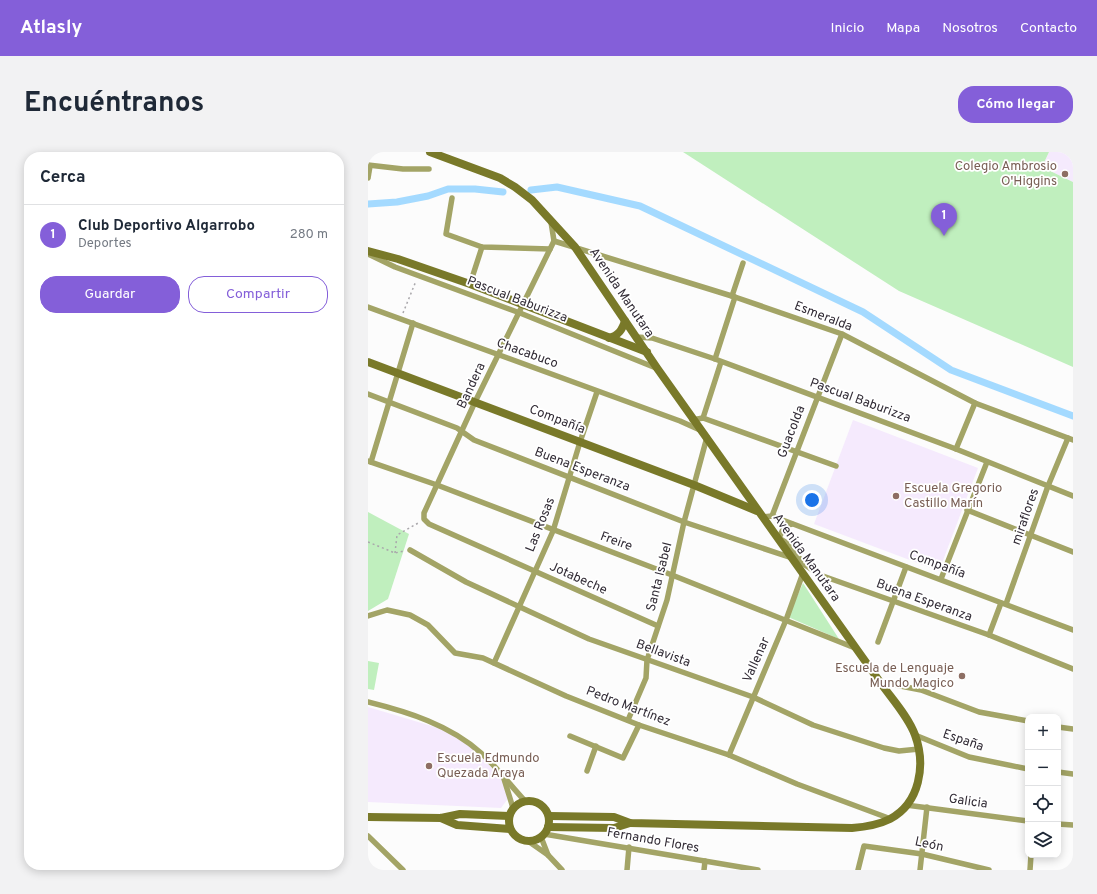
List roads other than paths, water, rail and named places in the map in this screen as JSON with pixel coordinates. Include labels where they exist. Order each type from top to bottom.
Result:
[{"type":"main road","name":"Avenida Manutara","points":[[430,152],[500,178],[532,200],[575,247],[657,368],[699,419],[705,434],[760,514],[779,538],[880,682],[915,734],[919,749],[920,778],[916,790],[906,804],[891,819],[872,826],[852,828],[630,823],[614,828],[544,832]]},
{"type":"main road","name":"Pascual Baburizza","points":[[368,251],[398,259],[470,284],[647,352]]},
{"type":"main road","points":[[609,338],[615,336],[621,331],[625,321]]},
{"type":"main road","name":"Compañía","points":[[368,362],[694,485],[737,502],[760,514]]},
{"type":"main road","points":[[737,502],[743,500],[747,495]]},
{"type":"main road","points":[[525,801],[538,802],[545,808],[548,816],[544,832],[528,841],[516,836],[510,829],[509,816],[513,808],[525,801]]},
{"type":"main road","points":[[368,817],[441,818],[460,814],[509,816]]},
{"type":"main road","name":"Avenida Manutara","points":[[548,816],[614,817],[630,823]]},
{"type":"main road","points":[[441,818],[457,825],[510,829]]},
{"type":"street","points":[[368,178],[369,165],[403,169],[429,169]]},
{"type":"street","points":[[452,198],[446,234],[482,247],[550,250]]},
{"type":"street","points":[[551,219],[554,241]]},
{"type":"street","name":"Esmeralda","points":[[554,241],[734,297],[842,334],[975,404],[1071,439]]},
{"type":"street","name":"Bandera","points":[[424,519],[424,513],[463,432],[475,402],[554,241]]},
{"type":"street","points":[[470,284],[482,247]]},
{"type":"street","name":"Pascual Baburizza","points":[[368,254],[657,368]]},
{"type":"street","points":[[715,359],[743,263]]},
{"type":"street","name":"Chacabuco","points":[[368,307],[498,356],[680,421],[705,434]]},
{"type":"street","points":[[369,461],[398,374],[413,323]]},
{"type":"street","name":"Guacolda","points":[[772,516],[842,334]]},
{"type":"street","name":"Pascual Baburizza","points":[[636,337],[652,338],[715,359],[817,398],[956,448],[1073,496]]},
{"type":"street","points":[[699,419],[721,362]]},
{"type":"street","name":"Las Rosas","points":[[494,663],[553,530],[597,392]]},
{"type":"street","name":"Buena Esperanza","points":[[368,394],[457,428],[474,440],[570,478],[684,522],[792,558]]},
{"type":"street","points":[[956,448],[975,404]]},
{"type":"street","name":"Chacabuco","points":[[680,421],[699,419],[796,451],[836,466]]},
{"type":"street","name":"Santa Isabel","points":[[628,720],[646,678],[648,660],[667,600],[705,434]]},
{"type":"street","name":"miraflores","points":[[989,635],[1032,536],[1048,486],[1071,439]]},
{"type":"street","name":"Freire","points":[[369,461],[437,485],[672,575],[855,648]]},
{"type":"street","points":[[940,579],[987,462]]},
{"type":"street","points":[[967,510],[1073,552]]},
{"type":"street","name":"Compañía","points":[[760,514],[772,516],[1073,630]]},
{"type":"street","name":"Jotabeche","points":[[424,519],[429,524],[658,626]]},
{"type":"street","points":[[779,538],[784,527],[792,524]]},
{"type":"street","name":"Buena Esperanza","points":[[779,538],[787,543],[805,566],[820,575],[989,635],[1073,669]]},
{"type":"street","name":"Bellavista","points":[[410,550],[466,582],[550,622],[589,638],[753,697],[813,725],[899,751],[919,749]]},
{"type":"street","points":[[878,642],[892,601],[906,567]]},
{"type":"street","name":"Vallenar","points":[[729,755],[786,620],[803,573]]},
{"type":"street","name":"Pedro Martínez","points":[[368,616],[387,610],[410,615],[428,625],[455,653],[483,658],[566,696],[639,725],[729,755],[797,784],[891,819]]},
{"type":"street","points":[[880,682],[921,690],[979,712],[1025,720]]},
{"type":"street","points":[[368,702],[396,709],[425,719],[448,730],[480,752],[525,801]]},
{"type":"street","points":[[570,736],[623,758],[639,725]]},
{"type":"street","points":[[1061,727],[1072,728]]},
{"type":"street","name":"España","points":[[915,734],[968,757],[1025,768]]},
{"type":"street","points":[[587,771],[596,746]]},
{"type":"street","points":[[1061,772],[1073,774]]},
{"type":"street","points":[[503,777],[513,808]]},
{"type":"street","name":"Galicia","points":[[906,804],[1025,821]]},
{"type":"street","points":[[920,870],[927,807]]},
{"type":"street","points":[[1061,824],[1073,825]]},
{"type":"street","points":[[544,832],[548,855]]},
{"type":"street","name":"Fernando Flores","points":[[544,832],[706,862],[758,870]]},
{"type":"street","points":[[368,836],[404,870]]},
{"type":"street","points":[[528,841],[548,855],[562,870]]},
{"type":"street","name":"León","points":[[858,870],[864,846],[922,854],[989,870]]},
{"type":"street","points":[[626,870],[629,848]]},
{"type":"street","points":[[1030,870],[1031,858]]},
{"type":"street","points":[[704,870],[706,862]]},
{"type":"waterway","points":[[531,190],[557,187],[640,206],[863,312],[951,370],[1073,416]]},
{"type":"waterway","points":[[368,204],[397,202],[428,196],[448,189],[475,189],[503,192]]},
{"type":"place","name":"Colegio Ambrosio O'Higgins","points":[[1065,174]]},
{"type":"place","name":"Club Deportivo Algarrobo","points":[[944,236]]},
{"type":"place","name":"Escuela Gregorio Castillo Marín","points":[[896,496]]},
{"type":"place","name":"Escuela de Lenguaje Mundo Magico","points":[[962,676]]},
{"type":"place","name":"Escuela Edmundo Quezada Araya","points":[[429,766]]}]
